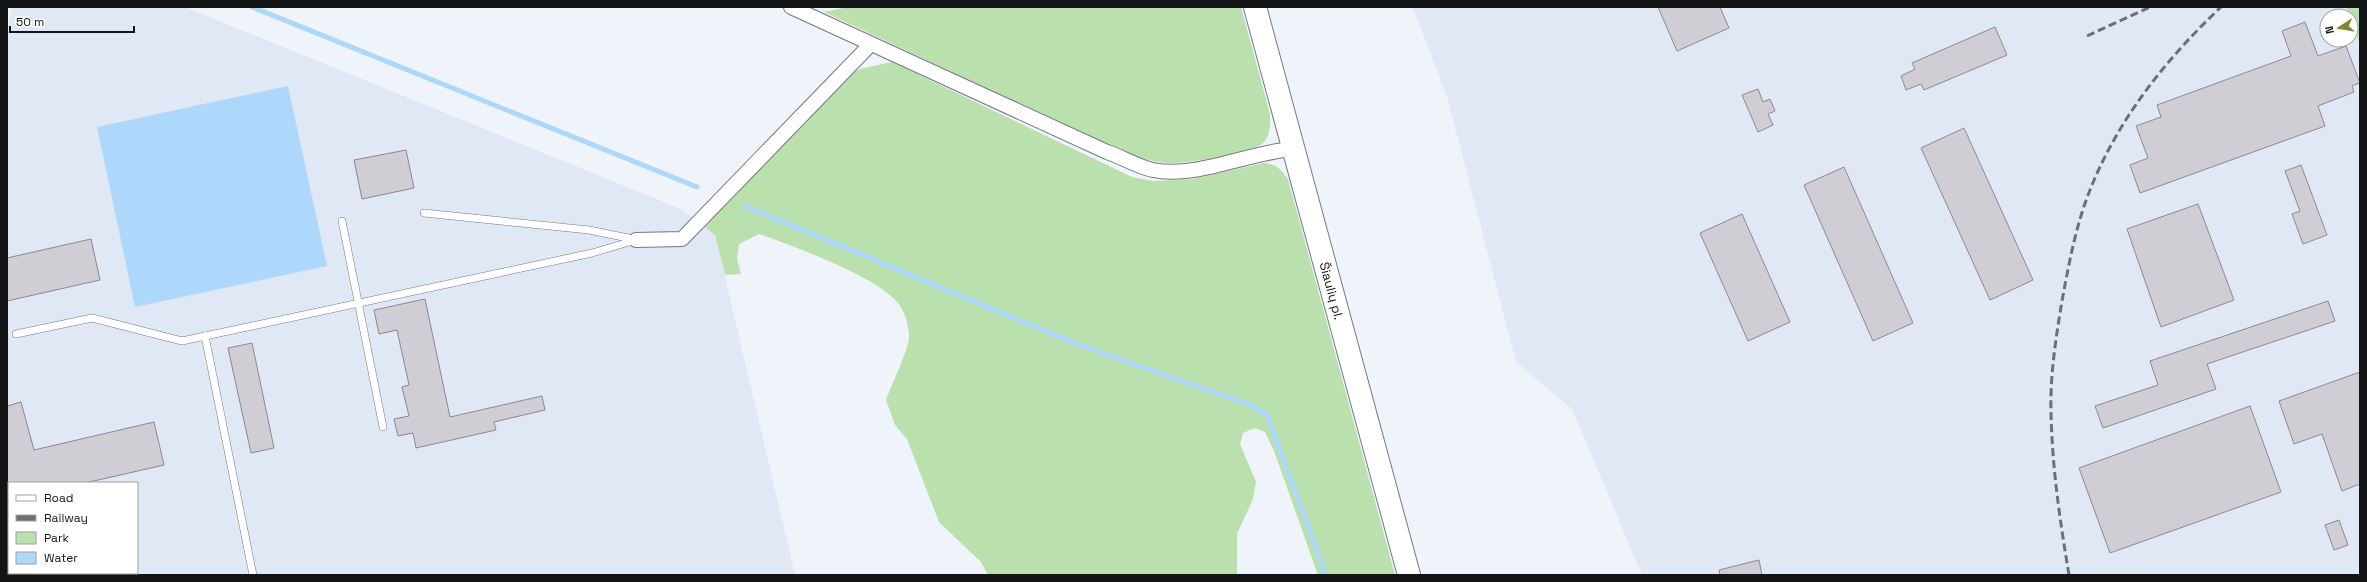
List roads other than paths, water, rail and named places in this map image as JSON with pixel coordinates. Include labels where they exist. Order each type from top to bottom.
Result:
[{"type":"highway","name":"Šiaulių pl.","points":[[1255,7],[1409,575]]},
{"type":"street","points":[[791,7],[870,45],[1107,152],[1153,170],[1193,170],[1265,153],[1293,149]]},
{"type":"street","points":[[636,240],[682,239],[870,45]]},
{"type":"lane","points":[[424,213],[589,230],[636,240]]},
{"type":"lane","points":[[342,221],[383,427]]},
{"type":"lane","points":[[16,334],[92,318],[182,341],[592,253],[636,240]]},
{"type":"lane","points":[[204,336],[253,575]]},
{"type":"water","points":[[288,86],[327,266],[135,307],[97,127]]},
{"type":"waterway","points":[[252,7],[697,187]]},
{"type":"waterway","points":[[745,206],[1074,343],[1248,404],[1267,415],[1326,575]]},
{"type":"railway","points":[[2087,36],[2150,7]]},
{"type":"railway","points":[[2069,575],[2055,474],[2051,398],[2052,370],[2062,301],[2073,244],[2085,203],[2101,164],[2129,115],[2145,91],[2163,69],[2181,48],[2221,7]]}]
